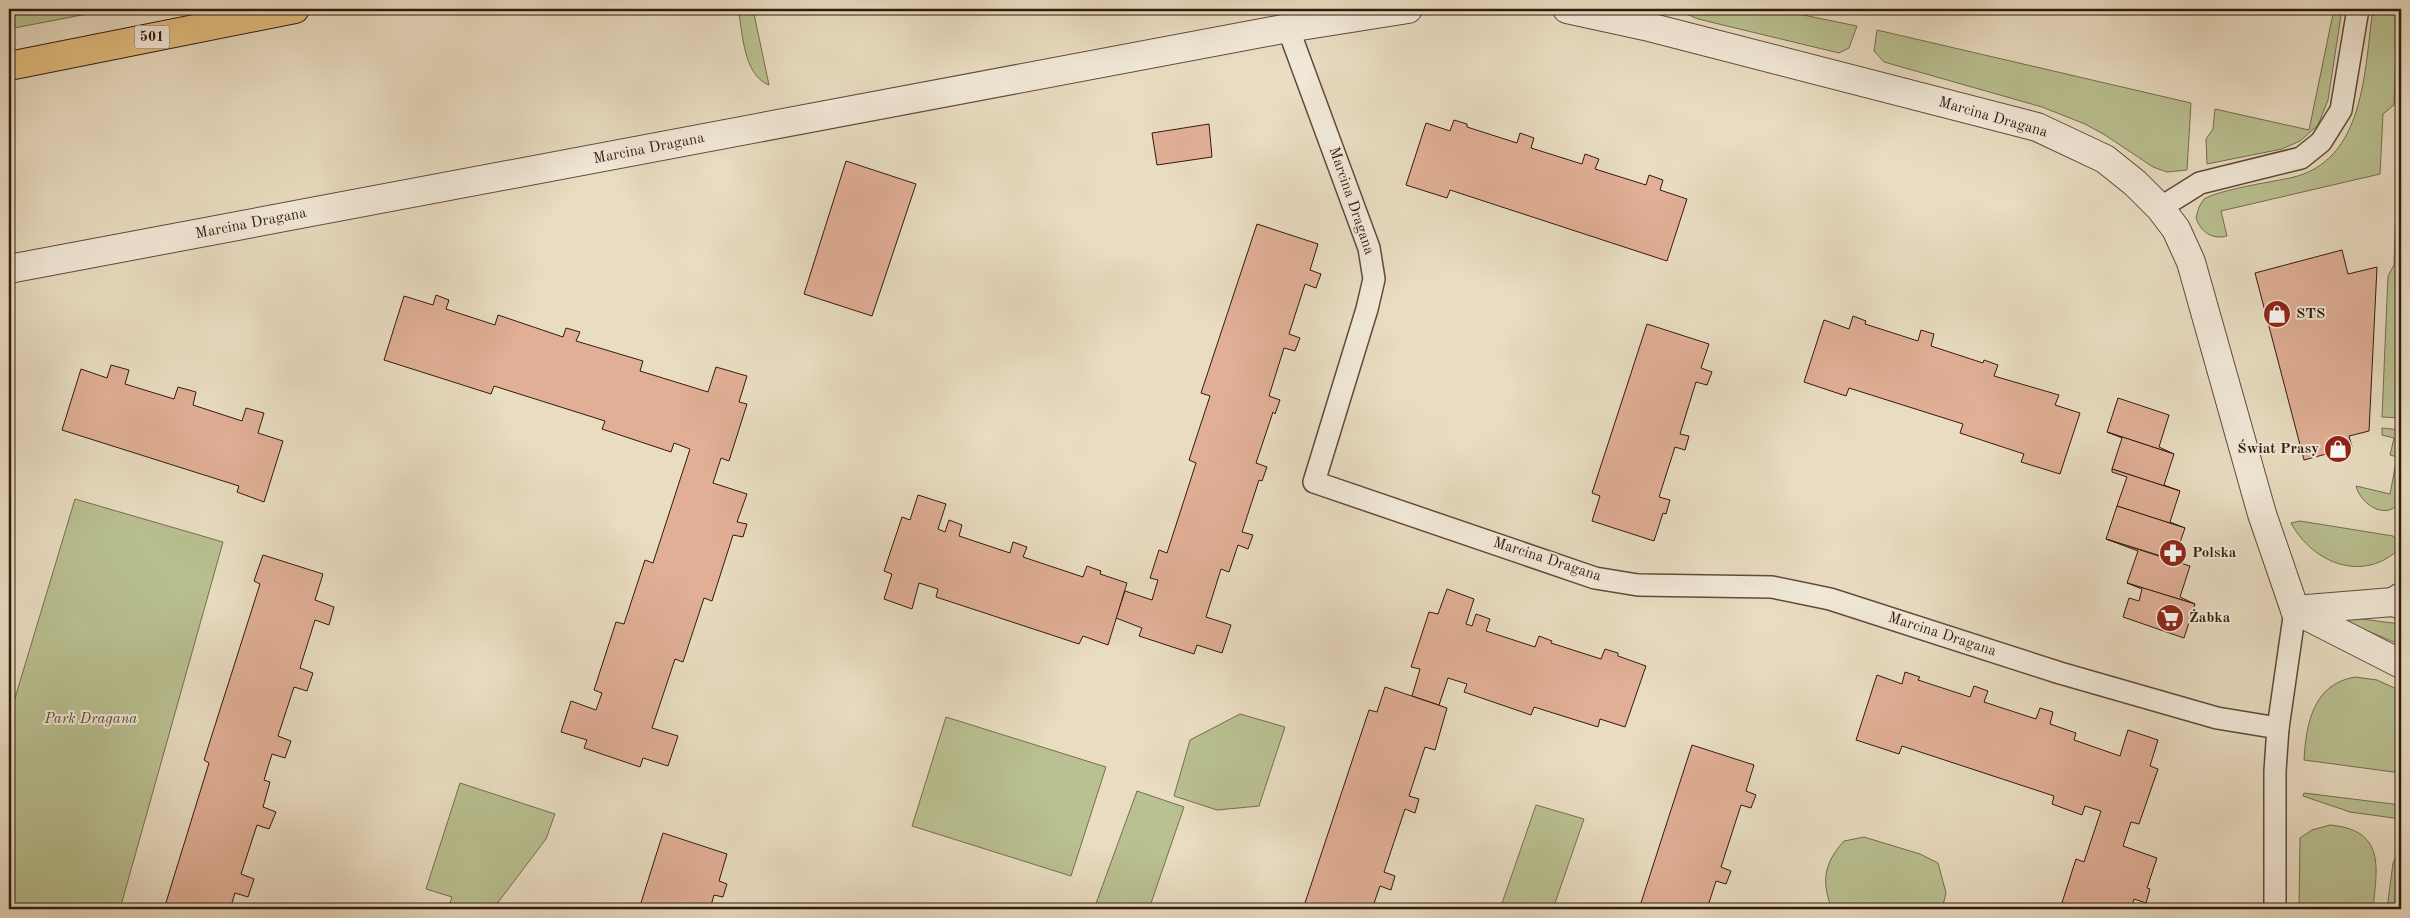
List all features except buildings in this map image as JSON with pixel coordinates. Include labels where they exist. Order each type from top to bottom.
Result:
[{"type":"main road","name":"501","points":[[9,66],[296,9]]},
{"type":"street","name":"Marcina Dragana","points":[[9,269],[1288,28],[1408,9]]},
{"type":"street","name":"Marcina Dragana","points":[[1567,9],[1654,28],[2037,127],[2105,159],[2135,183],[2160,208],[2176,229],[2191,262],[2262,514],[2295,610]]},
{"type":"street","points":[[2295,610],[2398,601]]},
{"type":"street","points":[[2295,610],[2401,664]]},
{"type":"lane","points":[[2160,208],[2200,183],[2301,158],[2322,142],[2341,110],[2358,9]]},
{"type":"lane","name":"Marcina Dragana","points":[[1288,28],[1369,248],[1374,279],[1367,309],[1314,482],[1595,578],[1638,585],[1772,587],[1830,599],[2060,673],[2207,716],[2278,728]]},
{"type":"lane","name":"Marcina Dragana","points":[[2275,909],[2275,771],[2278,728],[2295,610]]},
{"type":"green space","points":[[9,9],[113,9],[9,29]]},
{"type":"green space","points":[[738,9],[753,9],[769,85],[760,80],[749,63]]},
{"type":"green space","points":[[1675,9],[1774,9],[1857,26],[1849,48],[1839,53],[1698,19]]},
{"type":"green space","points":[[2334,9],[2342,9],[2328,100],[2318,125],[2300,141],[2282,149],[2207,164],[2206,139],[2213,129],[2215,109],[2309,130]]},
{"type":"green space","points":[[2373,9],[2398,9],[2394,105],[2383,114],[2380,174],[2221,211],[2227,236],[2217,237],[2208,234],[2196,218],[2199,207],[2204,199],[2233,189],[2290,178],[2315,169],[2334,153],[2347,133],[2357,110],[2363,85]]},
{"type":"green space","points":[[1877,30],[2191,103],[2187,170],[2167,172],[2153,167],[2085,124],[2042,107],[1884,62],[1874,51]]},
{"type":"green space","points":[[2401,115],[2401,418],[2382,417],[2388,276],[2394,265],[2399,123]]},
{"type":"green space","points":[[2382,428],[2401,430],[2401,500],[2396,507],[2383,511],[2376,509],[2363,500],[2356,486],[2390,494],[2397,457],[2390,455],[2394,438],[2382,435]]},
{"type":"green space","name":"Park Dragana","points":[[75,499],[223,542],[120,909],[9,909],[9,718]]},
{"type":"green space","points":[[2300,521],[2393,536],[2401,547],[2387,558],[2372,565],[2356,566],[2341,564],[2326,558],[2312,549],[2291,523]]},
{"type":"green space","points":[[2345,617],[2401,624],[2401,645],[2344,621]]},
{"type":"green space","points":[[2355,677],[2377,680],[2401,691],[2401,773],[2304,760],[2307,733],[2314,708],[2330,688],[2341,681]]},
{"type":"green space","points":[[1240,714],[1285,727],[1259,806],[1217,810],[1174,796],[1190,740]]},
{"type":"green space","points":[[946,717],[1106,767],[1071,876],[912,826]]},
{"type":"green space","points":[[460,783],[555,814],[546,839],[493,909],[448,909],[452,897],[426,889]]},
{"type":"green space","points":[[1137,791],[1184,807],[1149,909],[1094,909]]},
{"type":"green space","points":[[2304,793],[2401,805],[2401,819],[2350,812],[2303,796]]},
{"type":"green space","points":[[1536,805],[1584,819],[1553,909],[1500,909]]},
{"type":"green space","points":[[2330,825],[2348,828],[2361,834],[2369,843],[2374,854],[2376,866],[2373,909],[2299,909],[2300,838],[2312,830]]},
{"type":"green space","points":[[1864,837],[1920,854],[1938,863],[1946,893],[1942,909],[1832,909],[1826,890],[1826,873],[1832,857],[1844,841]]},
{"type":"green space","points":[[2401,846],[2401,909],[2387,909],[2393,863]]},
{"type":"place","name":"STS","points":[[2277,314]]},
{"type":"place","name":"Świat Prasy","points":[[2338,449]]},
{"type":"place","name":"Polska","points":[[2173,553]]},
{"type":"place","name":"Żabka","points":[[2170,618]]}]
